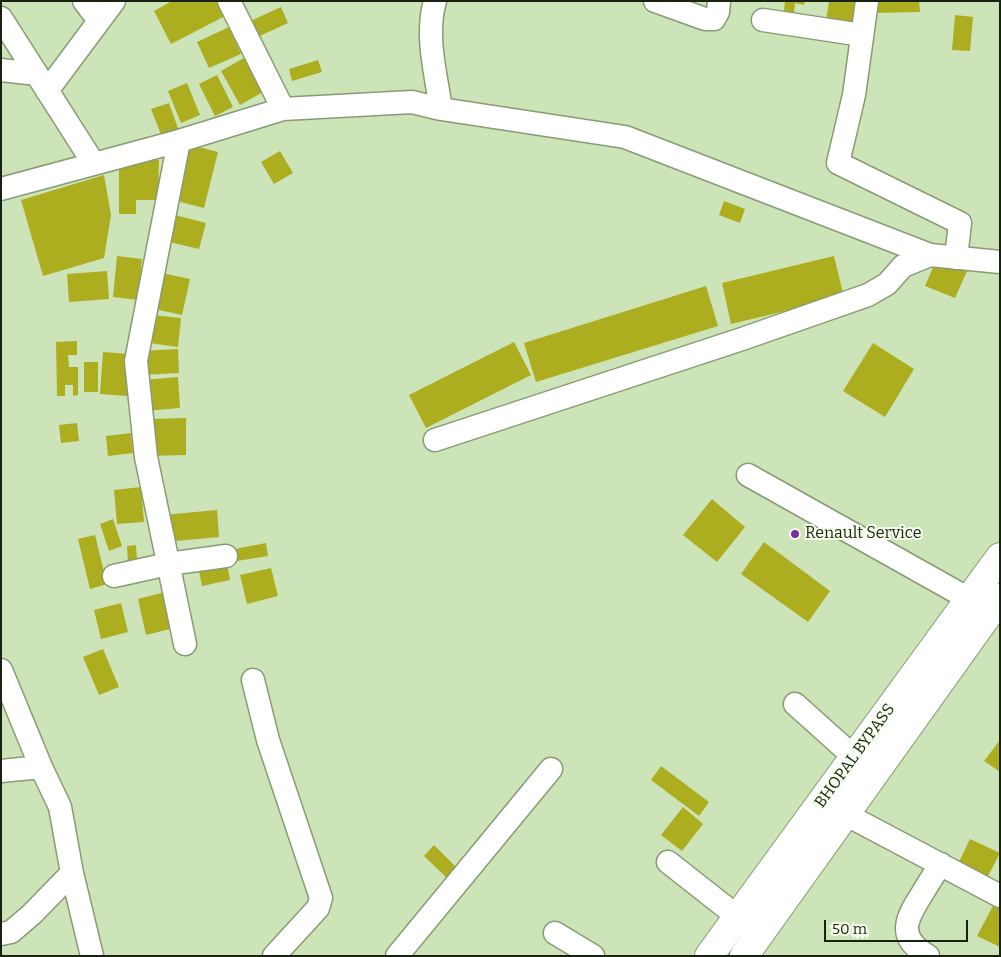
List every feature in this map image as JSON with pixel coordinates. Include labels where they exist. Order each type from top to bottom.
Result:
[{"type":"main road","name":"BHOPAL BYPASS","points":[[709,956],[1000,557]]},
{"type":"main road","name":"BHOPAL BYPASS","points":[[744,956],[1000,598]]},
{"type":"street","points":[[84,1],[99,21]]},
{"type":"street","points":[[42,82],[99,21],[114,1]]},
{"type":"street","points":[[229,1],[283,109]]},
{"type":"street","points":[[435,1],[432,11],[431,46],[442,109]]},
{"type":"street","points":[[655,1],[705,19],[714,19],[718,12],[719,1]]},
{"type":"street","points":[[867,1],[854,95],[838,163],[960,223],[956,258]]},
{"type":"street","points":[[1,18],[94,164]]},
{"type":"street","points":[[763,20],[862,35]]},
{"type":"street","points":[[1,70],[42,82]]},
{"type":"street","points":[[1,189],[283,109],[412,102],[442,109],[625,137],[930,255],[1000,262]]},
{"type":"street","points":[[179,140],[136,361],[146,457],[184,644]]},
{"type":"street","points":[[435,440],[742,339],[868,295],[887,284],[903,266],[930,255]]},
{"type":"street","points":[[748,475],[969,600]]},
{"type":"street","points":[[114,576],[168,564],[226,556]]},
{"type":"street","points":[[1,670],[41,767],[60,807],[72,873],[92,956]]},
{"type":"street","points":[[253,680],[268,740],[321,898],[318,908],[274,956]]},
{"type":"street","points":[[795,704],[854,757]]},
{"type":"street","points":[[1,771],[41,767]]},
{"type":"street","points":[[397,956],[550,768]]},
{"type":"street","points":[[845,814],[1000,896]]},
{"type":"street","points":[[668,862],[738,917]]},
{"type":"street","points":[[928,956],[920,951],[909,938],[906,927],[908,915],[941,864]]},
{"type":"street","points":[[1,934],[11,932],[32,914],[72,873]]},
{"type":"street","points":[[555,933],[593,956]]},
{"type":"building","points":[[172,1],[217,1],[225,16],[171,44],[154,11]]},
{"type":"building","points":[[785,1],[805,1],[804,5],[795,3],[794,13],[784,11]]},
{"type":"building","points":[[829,1],[857,1],[853,31],[825,27]]},
{"type":"building","points":[[872,1],[919,1],[920,12],[872,13]]},
{"type":"building","points":[[281,7],[288,23],[251,40],[244,24]]},
{"type":"building","points":[[955,15],[973,17],[970,51],[952,50]]},
{"type":"building","points":[[229,27],[241,54],[209,68],[197,42]]},
{"type":"building","points":[[244,58],[263,92],[240,105],[221,71]]},
{"type":"building","points":[[318,60],[322,72],[292,81],[289,69]]},
{"type":"building","points":[[217,75],[233,107],[215,116],[199,84]]},
{"type":"building","points":[[187,83],[200,115],[181,123],[168,91]]},
{"type":"building","points":[[169,103],[179,131],[162,137],[151,109]]},
{"type":"building","points":[[188,144],[218,152],[204,208],[173,200]]},
{"type":"building","points":[[280,151],[293,173],[274,184],[261,162]]},
{"type":"building","points":[[119,160],[159,160],[158,200],[136,200],[136,214],[119,214]]},
{"type":"building","points":[[104,175],[111,215],[104,258],[43,276],[21,200]]},
{"type":"building","points":[[724,201],[745,209],[740,223],[719,215]]},
{"type":"building","points":[[171,214],[206,223],[199,249],[165,241]]},
{"type":"building","points":[[117,256],[142,259],[138,300],[113,297]]},
{"type":"building","points":[[834,256],[844,297],[731,324],[722,283]]},
{"type":"building","points":[[938,256],[968,269],[955,298],[925,286]]},
{"type":"building","points":[[107,271],[109,299],[69,302],[67,274]]},
{"type":"building","points":[[157,272],[190,279],[182,315],[150,308]]},
{"type":"building","points":[[706,286],[718,326],[536,382],[524,343]]},
{"type":"building","points":[[152,315],[181,318],[178,347],[149,343]]},
{"type":"building","points":[[77,341],[77,355],[68,355],[69,367],[78,367],[78,395],[73,396],[73,385],[65,385],[65,396],[57,396],[56,342]]},
{"type":"building","points":[[514,342],[531,375],[426,428],[409,395]]},
{"type":"building","points":[[873,343],[914,369],[885,417],[843,391]]},
{"type":"building","points":[[178,349],[179,373],[142,375],[141,351]]},
{"type":"building","points":[[103,352],[130,354],[127,396],[100,394]]},
{"type":"building","points":[[84,362],[98,362],[98,392],[84,392]]},
{"type":"building","points":[[178,377],[180,408],[145,411],[143,380]]},
{"type":"building","points":[[186,418],[186,455],[148,456],[148,419]]},
{"type":"building","points":[[77,423],[79,441],[61,443],[59,425]]},
{"type":"building","points":[[131,433],[133,453],[108,456],[106,436]]},
{"type":"building","points":[[141,487],[144,522],[117,524],[114,490]]},
{"type":"building","points":[[712,499],[745,527],[717,562],[683,535]]},
{"type":"building","points":[[217,510],[219,537],[165,542],[163,515]]},
{"type":"building","points":[[113,519],[122,546],[109,551],[100,524]]},
{"type":"building","points":[[95,535],[107,584],[90,589],[78,539]]},
{"type":"building","points":[[764,542],[830,591],[808,622],[741,574]]},
{"type":"building","points":[[266,543],[268,556],[237,561],[235,549]]},
{"type":"building","points":[[136,545],[137,561],[128,562],[127,546]]},
{"type":"building","points":[[226,559],[230,580],[202,586],[198,566]]},
{"type":"building","points":[[271,568],[278,596],[247,604],[240,575]]},
{"type":"building","points":[[165,592],[174,628],[146,635],[138,599]]},
{"type":"building","points":[[121,603],[128,632],[101,639],[94,610]]},
{"type":"building","points":[[103,649],[119,687],[99,695],[83,657]]},
{"type":"building","points":[[1000,740],[1000,772],[984,761]]},
{"type":"building","points":[[661,766],[709,802],[699,816],[651,780]]},
{"type":"building","points":[[683,807],[703,824],[682,851],[661,835]]},
{"type":"building","points":[[970,839],[1000,853],[987,878],[958,864]]},
{"type":"building","points":[[434,845],[459,870],[449,880],[424,856]]},
{"type":"building","points":[[994,904],[1000,907],[1000,947],[977,936]]},
{"type":"place","name":"Renault Service","points":[[795,534]]}]
